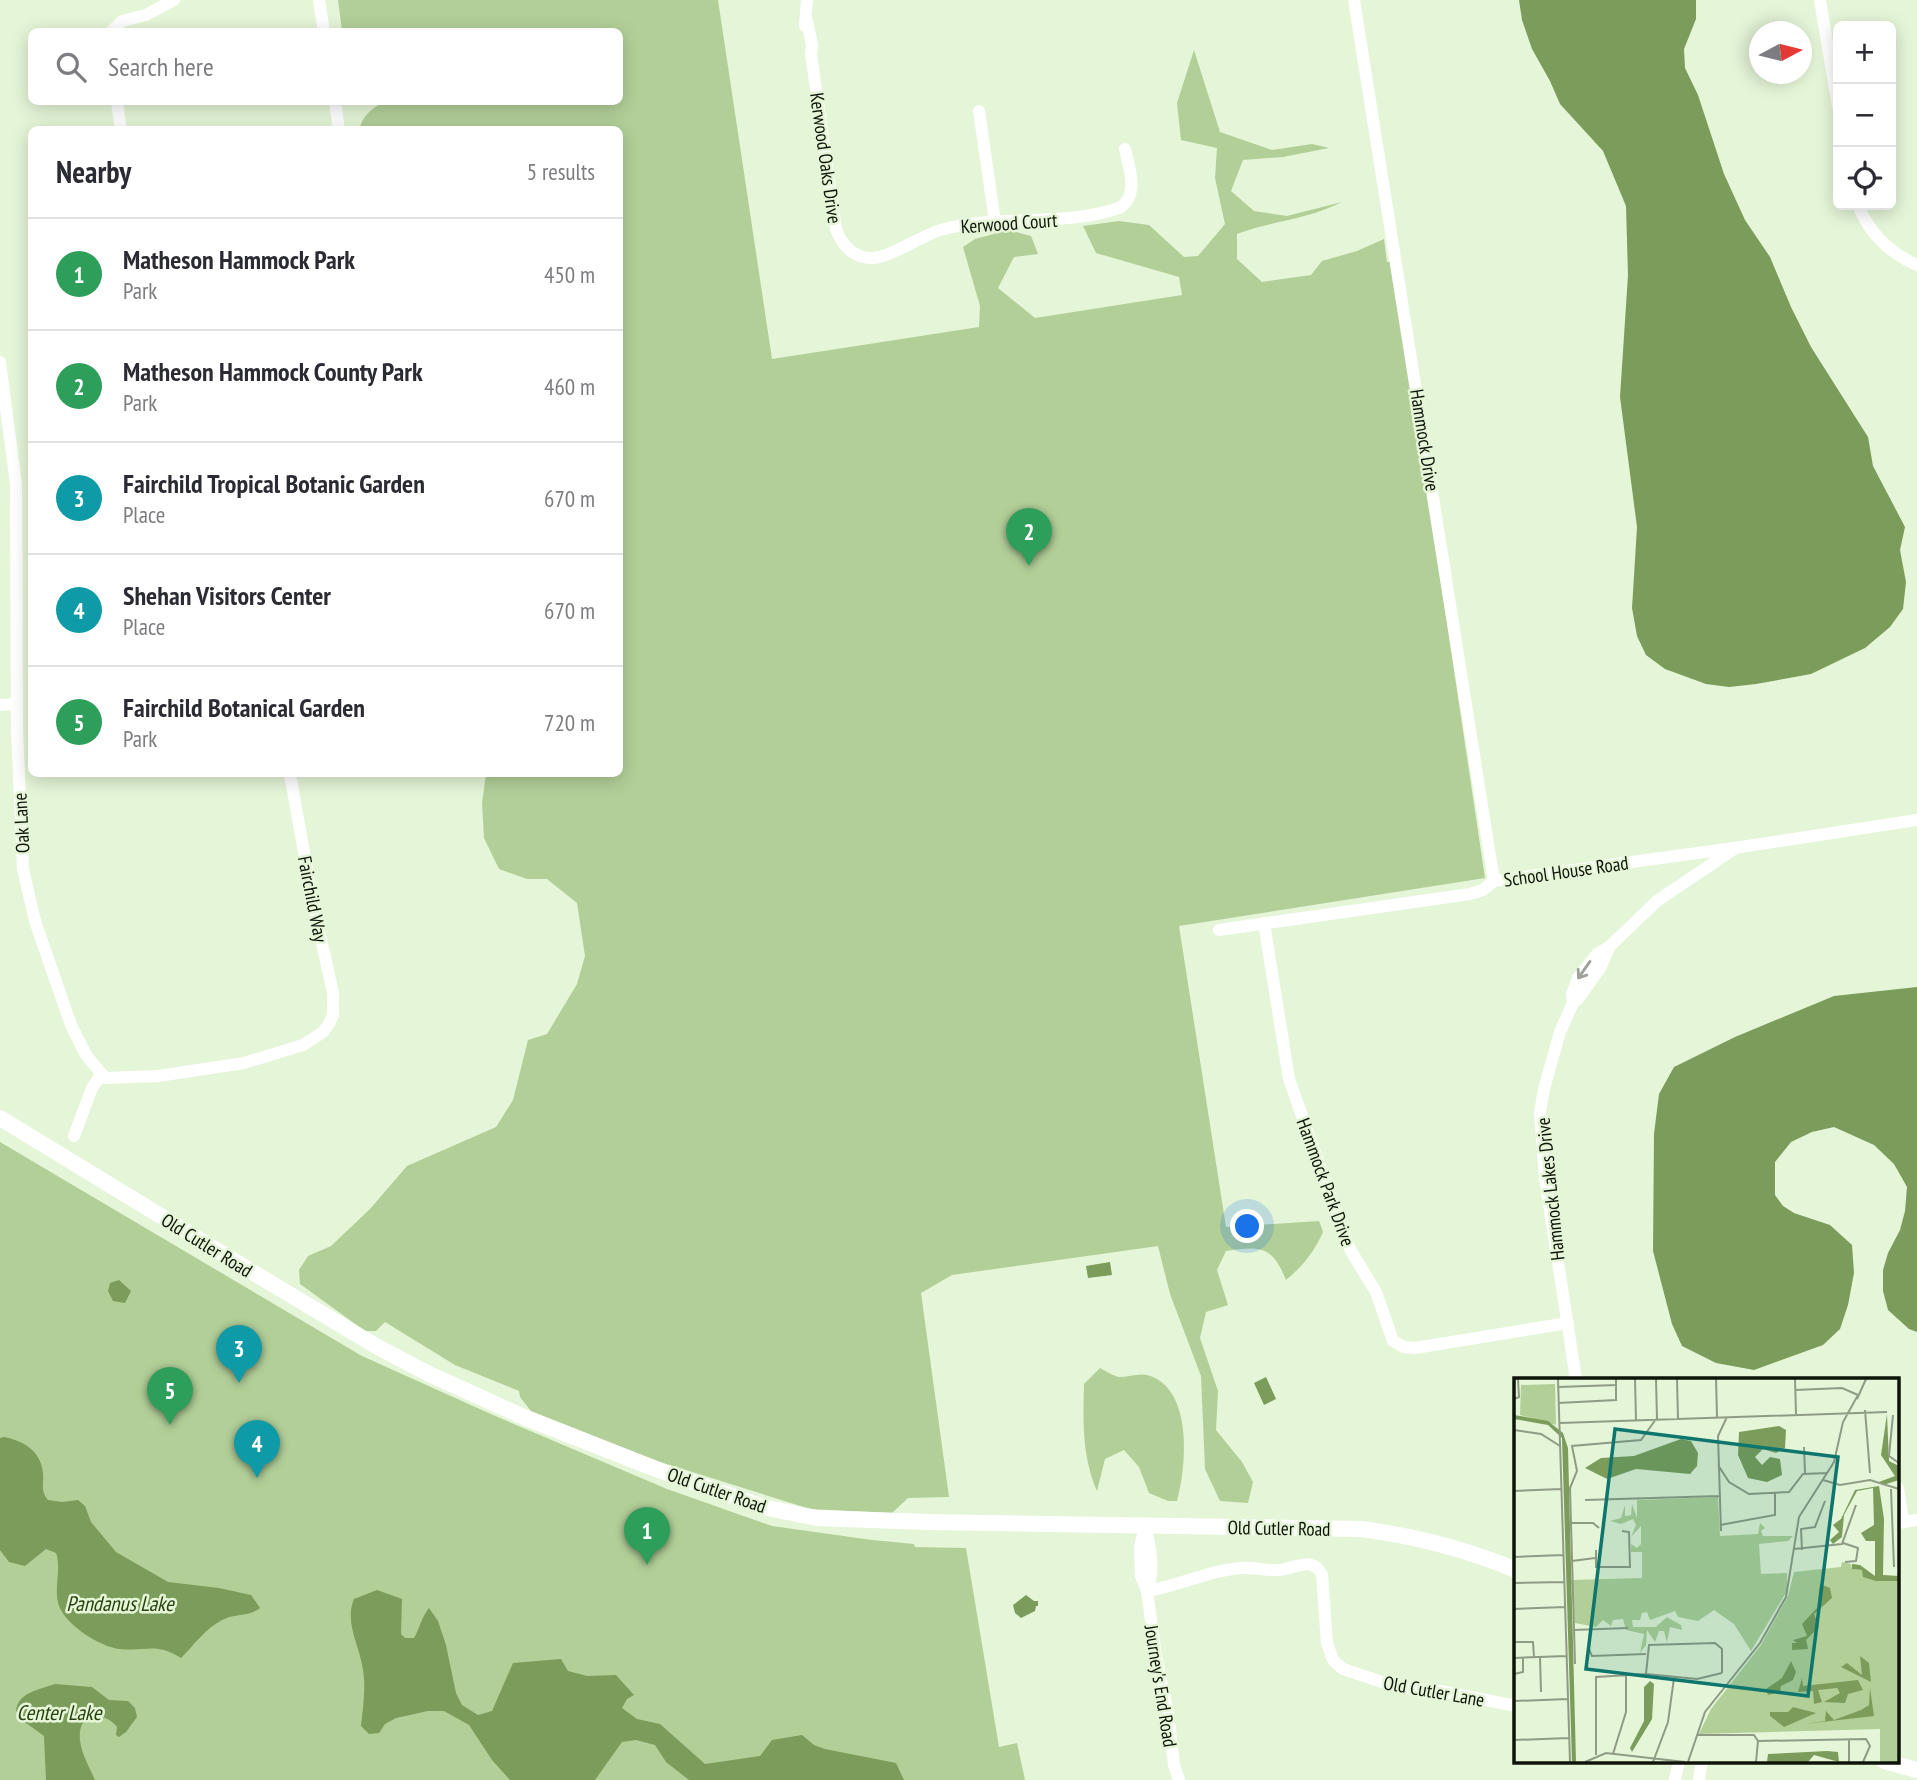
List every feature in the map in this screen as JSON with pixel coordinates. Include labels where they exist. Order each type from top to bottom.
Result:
[{"type":"main road","name":"Old Cutler Road","points":[[0,1118],[308,1306],[427,1373],[549,1427],[764,1507],[817,1518],[1145,1527],[1361,1529],[1447,1545],[1514,1569]]},
{"type":"main road","points":[[1888,1762],[1917,1770]]},
{"type":"street","points":[[115,28],[122,21],[146,15],[174,0]]},
{"type":"street","points":[[319,0],[323,28]]},
{"type":"street","name":"Kerwood Oaks Drive","points":[[807,0],[805,25],[836,229],[843,244],[856,255]]},
{"type":"street","name":"Hammock Drive","points":[[1354,0],[1494,881]]},
{"type":"street","points":[[1820,0],[1834,84]]},
{"type":"street","points":[[117,105],[120,126]]},
{"type":"street","points":[[335,105],[338,126]]},
{"type":"street","points":[[979,111],[995,222]]},
{"type":"street","name":"Kerwood Court","points":[[856,255],[884,257],[918,238],[943,229],[995,222],[1064,219],[1115,209],[1125,204],[1131,189],[1125,149]]},
{"type":"street","points":[[1860,210],[1867,223],[1888,248],[1899,257],[1917,265]]},
{"type":"street","name":"Oak Lane","points":[[0,362],[16,484],[20,838],[27,892],[71,1025],[86,1055],[101,1075]]},
{"type":"street","points":[[16,484],[28,482]]},
{"type":"street","points":[[0,705],[17,704]]},
{"type":"street","name":"Fairchild Way","points":[[101,1075],[112,1079],[158,1076],[244,1063],[303,1045],[323,1032],[329,1024],[334,1009],[333,993],[291,777]]},
{"type":"street","name":"School House Road","points":[[1219,930],[1474,893],[1494,881],[1917,820]]},
{"type":"street","name":"Hammock Lakes Drive","points":[[1576,1378],[1545,1178],[1540,1120],[1552,1057],[1573,1003],[1600,968],[1610,946],[1657,901],[1735,848]]},
{"type":"street","name":"Hammock Park Drive","points":[[1264,923],[1292,1089],[1343,1232],[1351,1251],[1376,1292],[1393,1341],[1404,1347],[1415,1348],[1568,1323]]},
{"type":"street","points":[[74,1136],[92,1088],[101,1075]]},
{"type":"street","points":[[1899,1506],[1900,1523],[1917,1520]]},
{"type":"street","name":"Journey's End Road","points":[[1145,1527],[1140,1546],[1141,1576],[1147,1591],[1174,1765],[1179,1780]]},
{"type":"street","name":"Old Cutler Lane","points":[[1147,1591],[1240,1568],[1277,1570],[1300,1564],[1312,1565],[1320,1570],[1322,1575],[1325,1626],[1330,1652],[1333,1660],[1343,1669],[1400,1688],[1435,1690],[1514,1706]]},
{"type":"street","points":[[1675,1780],[1679,1762]]},
{"type":"street","points":[[1699,1780],[1702,1762]]},
{"type":"shaded area","points":[[338,0],[718,0],[772,359],[979,327],[980,306],[963,247],[975,239],[1009,230],[1031,236],[1038,254],[1014,257],[998,288],[1035,318],[1182,295],[1179,277],[1096,253],[1083,226],[1119,221],[1149,225],[1184,257],[1198,256],[1225,224],[1215,178],[1217,148],[1181,140],[1177,103],[1194,50],[1220,132],[1272,150],[1312,144],[1329,148],[1283,157],[1243,160],[1231,191],[1254,211],[1287,216],[1342,202],[1317,212],[1237,234],[1237,259],[1262,282],[1311,275],[1322,261],[1357,251],[1384,239],[1387,262],[1393,262],[1485,878],[1179,926],[1226,1227],[1319,1221],[1323,1232],[1308,1258],[1286,1280],[1276,1260],[1270,1254],[1256,1249],[1226,1251],[1217,1270],[1228,1305],[1206,1312],[1200,1338],[1218,1391],[1216,1430],[1242,1462],[1253,1482],[1248,1503],[1220,1501],[1205,1469],[1201,1376],[1170,1294],[1158,1246],[952,1275],[921,1293],[949,1497],[908,1498],[892,1513],[810,1509],[654,1460],[531,1411],[520,1397],[519,1391],[455,1365],[385,1322],[376,1331],[365,1331],[300,1284],[299,1270],[308,1256],[331,1246],[370,1209],[407,1166],[496,1127],[513,1100],[528,1040],[547,1034],[577,984],[585,956],[577,903],[547,879],[527,879],[499,869],[484,838],[482,803],[486,777],[623,777],[623,126],[361,126],[369,113],[379,105],[623,105],[623,28],[342,28]]},
{"type":"shaded area","points":[[0,1142],[362,1356],[667,1489],[772,1526],[914,1544],[915,1547],[966,1548],[999,1747],[1017,1743],[1025,1780],[0,1780]]},
{"type":"shaded area","points":[[1100,1368],[1119,1377],[1147,1375],[1162,1382],[1172,1395],[1183,1429],[1184,1449],[1177,1501],[1168,1501],[1149,1493],[1139,1467],[1124,1450],[1105,1459],[1097,1491],[1086,1452],[1084,1384]]},
{"type":"water","points":[[1519,0],[1696,0],[1696,19],[1684,49],[1685,68],[1698,95],[1724,174],[1745,220],[1770,257],[1811,347],[1868,437],[1873,466],[1905,527],[1900,550],[1906,582],[1903,609],[1890,627],[1865,648],[1811,674],[1729,687],[1706,684],[1665,669],[1646,655],[1637,636],[1632,608],[1637,527],[1620,397],[1628,275],[1626,206],[1603,151],[1560,104],[1532,49],[1522,20]]},
{"type":"water","points":[[1917,987],[1917,1332],[1909,1329],[1888,1310],[1883,1291],[1883,1270],[1900,1230],[1907,1187],[1894,1164],[1874,1145],[1834,1127],[1812,1132],[1791,1142],[1775,1162],[1775,1195],[1783,1206],[1794,1213],[1830,1225],[1852,1245],[1854,1273],[1840,1329],[1823,1345],[1754,1370],[1716,1363],[1682,1346],[1672,1324],[1653,1251],[1654,1134],[1659,1094],[1674,1067],[1735,1037],[1834,996]]},
{"type":"water","points":[[1110,1262],[1112,1275],[1088,1278],[1086,1266]]},
{"type":"water","points":[[119,1280],[131,1291],[125,1303],[113,1301],[108,1291],[110,1283]]},
{"type":"water","points":[[1266,1377],[1276,1399],[1264,1405],[1254,1383]]},
{"type":"water","name":"Pandanus Lake","points":[[0,1438],[25,1444],[35,1453],[42,1465],[43,1490],[48,1500],[78,1500],[85,1506],[91,1522],[116,1552],[168,1582],[251,1595],[260,1608],[216,1623],[181,1658],[164,1650],[119,1649],[84,1634],[69,1621],[59,1606],[56,1553],[46,1549],[25,1566],[9,1562],[0,1550]]},
{"type":"water","points":[[377,1590],[402,1599],[401,1634],[405,1638],[414,1638],[429,1608],[438,1621],[446,1645],[456,1693],[462,1705],[478,1715],[492,1711],[513,1663],[561,1659],[568,1671],[587,1676],[616,1675],[634,1695],[627,1699],[622,1708],[637,1719],[660,1724],[705,1764],[760,1756],[772,1740],[802,1735],[814,1745],[825,1749],[896,1763],[904,1780],[689,1780],[666,1762],[655,1745],[636,1740],[622,1742],[595,1780],[510,1780],[492,1760],[469,1725],[444,1711],[428,1711],[396,1718],[385,1724],[379,1733],[369,1734],[361,1726],[364,1677],[352,1626],[351,1608],[354,1599]]},
{"type":"water","points":[[1026,1595],[1038,1601],[1038,1606],[1035,1611],[1021,1618],[1015,1613],[1013,1605]]},
{"type":"water","name":"Center Lake","points":[[55,1684],[92,1687],[109,1700],[128,1701],[135,1708],[137,1717],[119,1737],[116,1735],[117,1727],[101,1717],[90,1717],[82,1725],[80,1732],[84,1757],[95,1780],[46,1780],[44,1736],[26,1723],[16,1711],[25,1696]]},
{"type":"place","name":"Matheson Hammock County Park","points":[[1029,566]]},
{"type":"place","name":"Fairchild Tropical Botanic Garden","points":[[239,1383]]},
{"type":"place","name":"Fairchild Botanical Garden","points":[[170,1425]]},
{"type":"place","name":"Shehan Visitors Center","points":[[257,1478]]},
{"type":"place","name":"Matheson Hammock Park","points":[[647,1565]]}]
